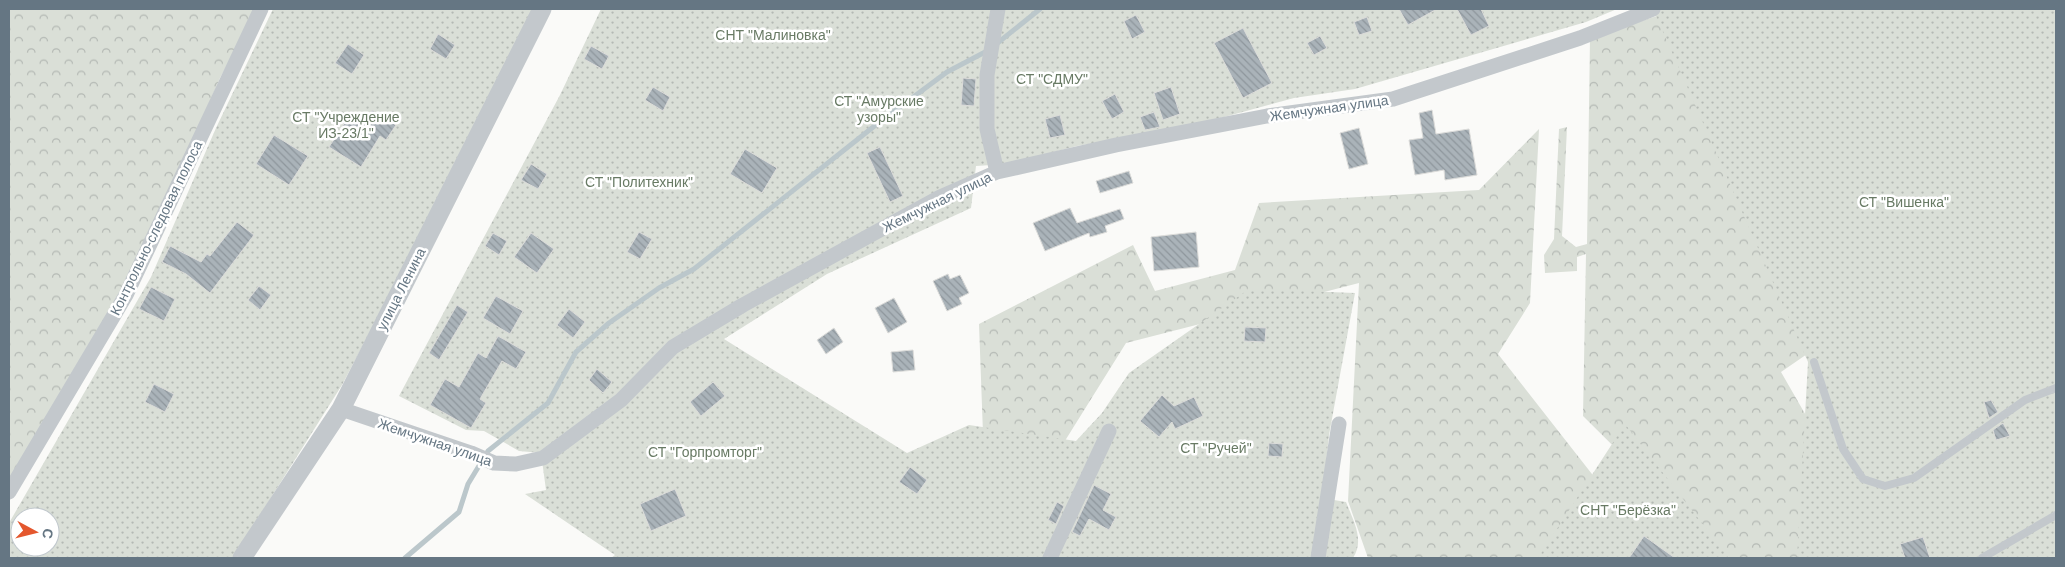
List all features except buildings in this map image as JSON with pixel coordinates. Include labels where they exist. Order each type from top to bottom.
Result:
[{"type":"street","name":"Контрольно-следовая полоса","points":[[9,492],[126,295],[261,9]]},
{"type":"street","name":"улица Ленина","points":[[242,558],[341,409],[542,9]]},
{"type":"street","points":[[997,172],[987,129],[987,76],[998,9]]},
{"type":"street","name":"Жемчужная улица","points":[[341,409],[471,453],[494,463],[516,464],[543,458],[620,400],[673,347],[743,305],[940,197],[997,172],[1116,145],[1248,120],[1393,99],[1580,38],[1653,9]]},
{"type":"street","points":[[1318,558],[1339,424]]},
{"type":"street","points":[[1050,558],[1108,431]]},
{"type":"lane","points":[[1814,362],[1843,449],[1863,479],[1885,486],[1914,478],[2025,400],[2056,388]]},
{"type":"lane","points":[[1982,558],[2056,515]]},
{"type":"green space","points":[[9,9],[256,9],[220,78],[166,202],[101,332],[9,491]]},
{"type":"green space","name":"СТ \"Учреждение ИЗ-23/1\"","points":[[273,9],[535,9],[456,168],[342,385],[233,558],[9,558],[10,521],[10,557],[60,557],[60,507],[18,507],[151,277],[216,128]]},
{"type":"green space","points":[[601,9],[1617,9],[1586,22],[1355,89],[1294,98],[1191,126],[1077,146],[1007,164],[976,166],[971,208],[827,274],[724,339],[907,453],[969,425],[1076,441],[1102,413],[1129,373],[1249,289],[1355,293],[1329,435],[1322,498],[1346,502],[1358,537],[1358,544],[1353,558],[611,558],[615,555],[525,494],[546,490],[541,453],[519,451],[484,431],[466,430],[399,396],[560,95]]},
{"type":"green space","name":"СТ \"Вишенка\"","points":[[1653,9],[2056,9],[2056,558],[1797,558],[1808,362]]},
{"type":"green space","points":[[1678,9],[2056,9],[2028,202],[1781,372],[1885,553],[1883,558],[1726,558],[1583,416],[1586,254],[1577,257],[1577,271],[1545,273],[1544,255],[1554,239],[1559,129],[1567,127],[1562,236],[1576,247],[1587,244],[1590,38]]},
{"type":"green space","points":[[1539,129],[1530,303],[1498,354],[1617,506],[1565,558],[1368,558],[1348,501],[1359,283],[1126,343],[1053,460],[983,434],[979,324],[1133,245],[1155,291],[1235,270],[1259,203],[1479,190]]},
{"type":"green space","name":"СНТ \"Берёзка\"","points":[[1625,424],[1729,558],[1538,558]]},
{"type":"waterway","points":[[995,45],[1040,9]]},
{"type":"waterway","points":[[405,558],[459,512],[468,484],[488,451],[548,403],[576,352],[609,323],[659,288],[694,269],[877,124],[947,72],[989,50]]},
{"type":"park label","name":"СНТ \"Малиновка\"","points":[[773,35]]},
{"type":"park label","name":"СТ \"СДМУ\"","points":[[1052,79]]},
{"type":"park label","name":"СТ \"Амурские узоры\"","points":[[879,109]]},
{"type":"park label","name":"СТ \"Политехник\"","points":[[639,182]]},
{"type":"park label","name":"СТ \"Ручей\"","points":[[1216,448]]},
{"type":"park label","name":"СТ \"Горпромторг\"","points":[[705,452]]}]
